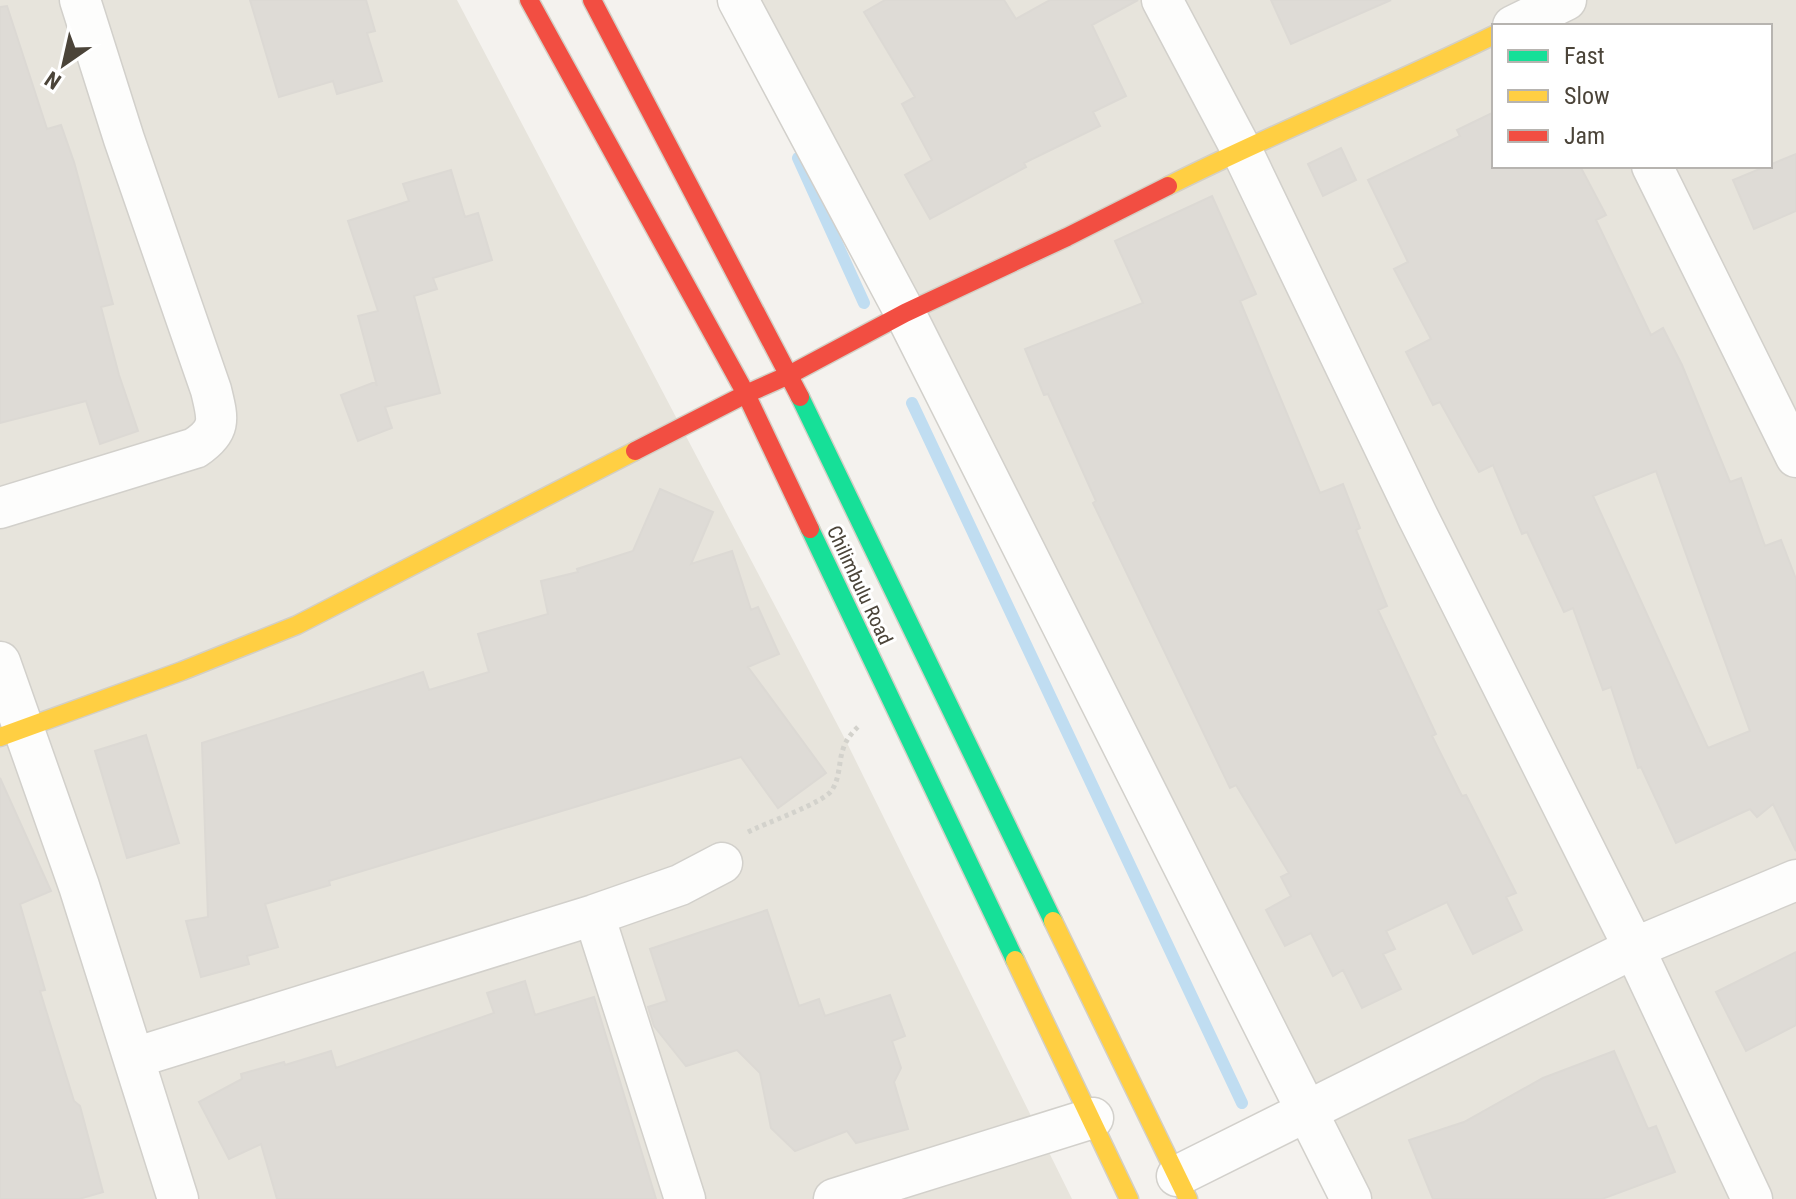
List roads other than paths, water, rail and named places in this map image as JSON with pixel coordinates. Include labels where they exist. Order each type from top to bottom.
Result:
[{"type":"main road","name":"Chilimbulu Road","points":[[529,0],[746,394],[1129,1199]]},
{"type":"main road","name":"Chilimbulu Road","points":[[592,0],[789,375],[1183,1187]]},
{"type":"main road","points":[[12,733],[297,625],[905,313],[1067,237],[1241,149],[1400,81],[1492,36]]},
{"type":"street","points":[[0,508],[195,448],[211,438],[218,419],[211,390],[124,139],[80,0]]},
{"type":"street","points":[[738,0],[905,313],[1351,1199]]},
{"type":"street","points":[[1162,0],[1241,149],[1417,515],[1634,948],[1752,1199]]},
{"type":"street","points":[[1517,24],[1568,0],[1583,24]]},
{"type":"street","points":[[1653,168],[1796,457]]},
{"type":"street","points":[[0,662],[12,733],[79,886],[134,1058],[169,1196]]},
{"type":"street","points":[[134,1058],[594,915],[680,885],[722,863]]},
{"type":"street","points":[[1183,1187],[1307,1111],[1634,948],[1796,880]]},
{"type":"street","points":[[594,915],[685,1199]]},
{"type":"street","points":[[834,1199],[1093,1118]]},
{"type":"waterway","points":[[798,158],[864,303]]},
{"type":"waterway","points":[[912,403],[1242,1103]]}]
